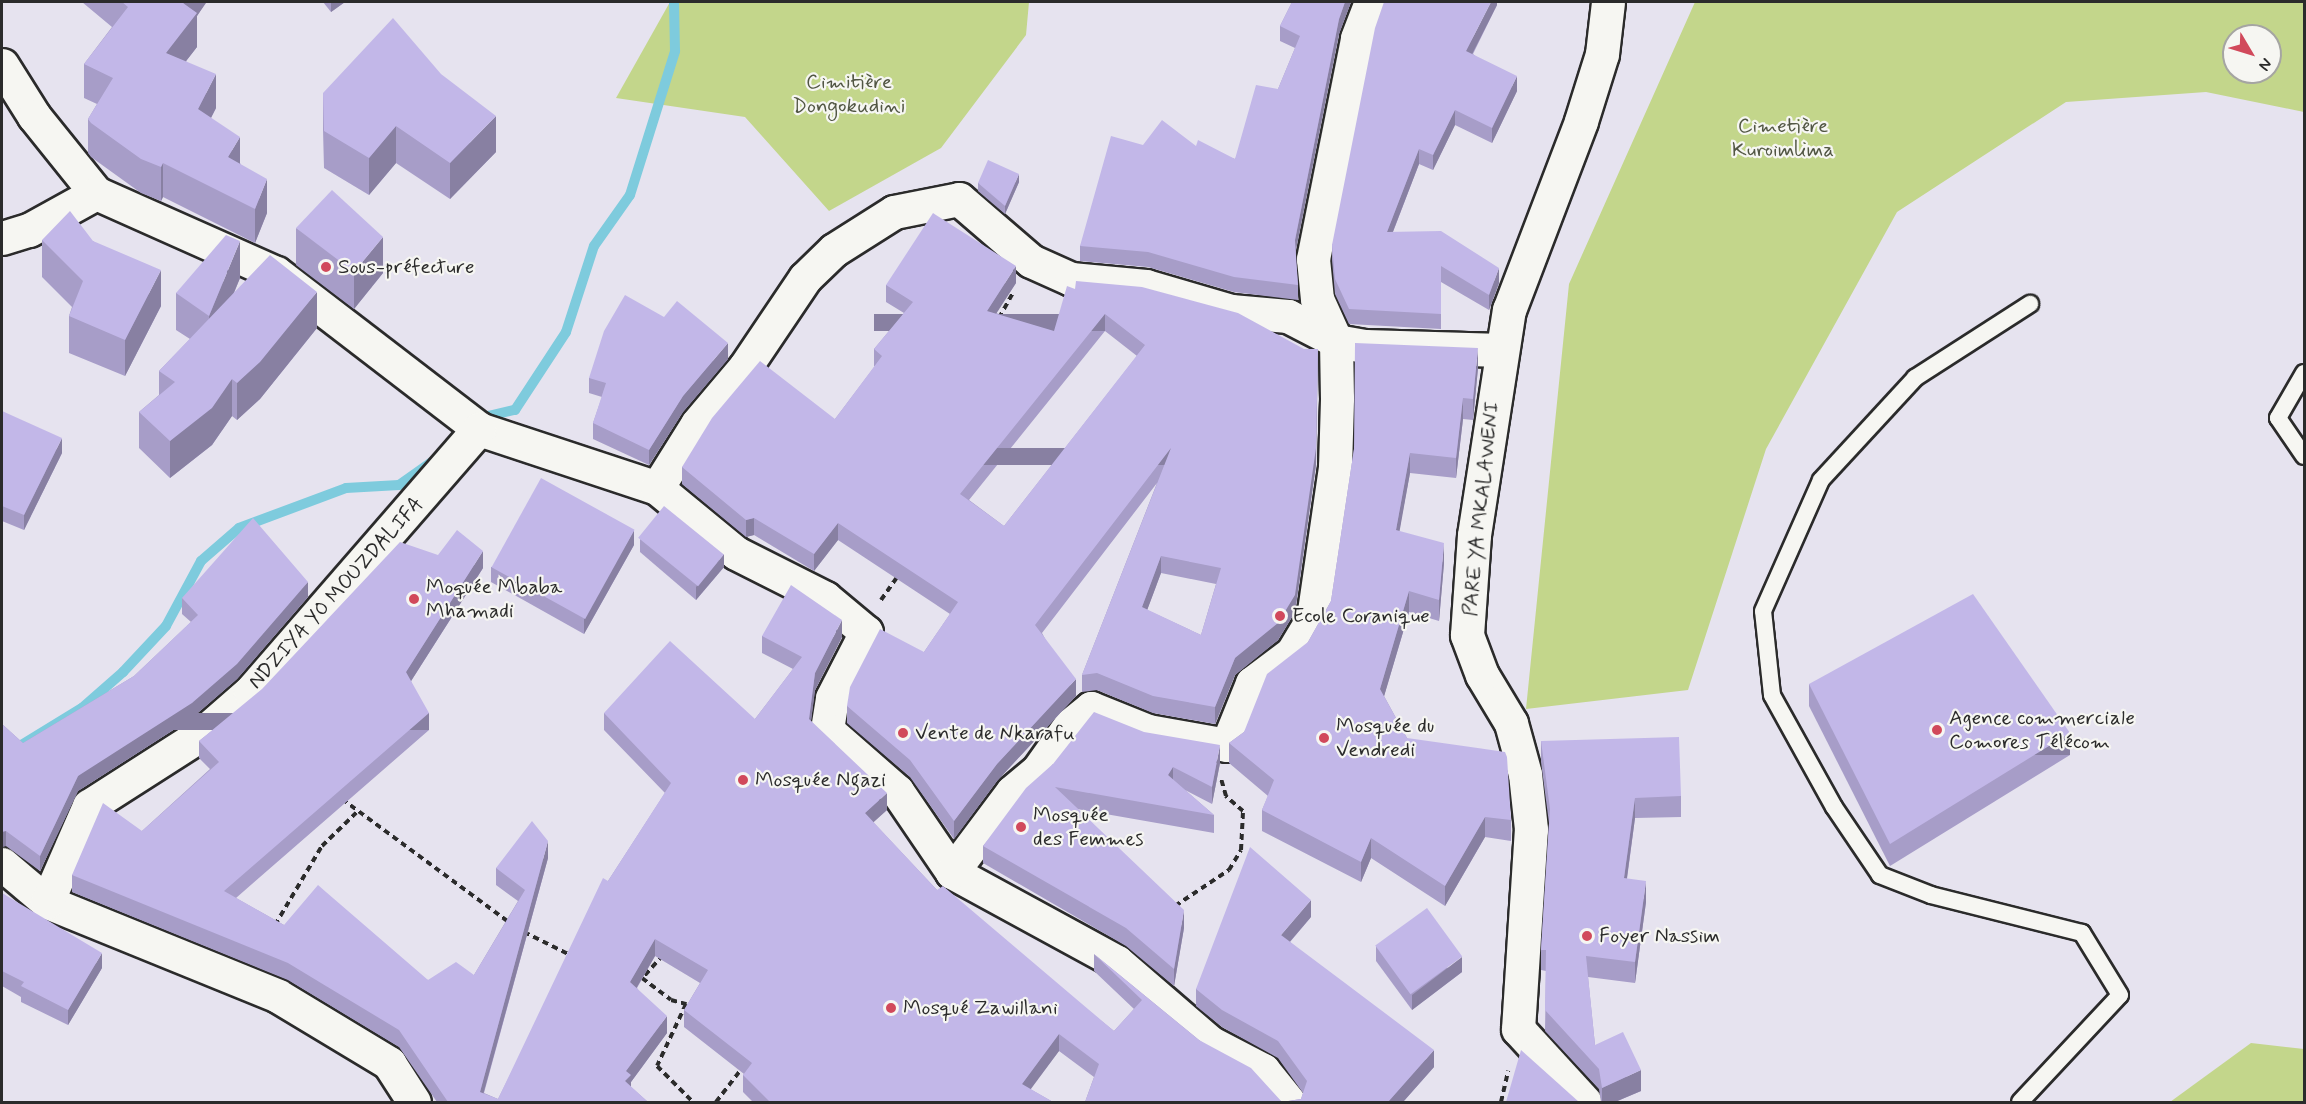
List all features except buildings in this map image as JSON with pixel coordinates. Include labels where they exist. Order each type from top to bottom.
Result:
[{"type":"street","points":[[952,872],[1012,792],[1091,708],[1148,731],[1229,739],[1252,683],[1292,653],[1313,618],[1335,467],[1336,340],[1317,298],[1313,259],[1357,38],[1371,2]]},
{"type":"street","name":"PARE YA MKALAWENI","points":[[1585,1102],[1518,1029],[1531,829],[1525,774],[1511,723],[1482,675],[1467,635],[1474,535],[1509,310],[1602,54],[1608,2]]},
{"type":"street","points":[[2,66],[34,116],[96,193],[276,273],[479,429],[657,488],[736,554],[871,619],[832,698],[827,730],[897,791],[952,872],[1117,962],[1211,1043],[1263,1070],[1289,1102]]},
{"type":"street","points":[[2,238],[29,230],[96,193]]},
{"type":"street","points":[[657,488],[696,424],[745,367],[805,278],[834,250],[894,212],[959,199],[1031,261],[1071,279],[1146,286],[1231,311],[1288,316],[1336,340],[1502,350]]},
{"type":"street","name":"NDZIYA YO MOUZDALIFA","points":[[47,902],[89,806],[203,733],[250,692],[479,429]]},
{"type":"street","points":[[2,864],[47,902],[278,996],[389,1064],[414,1102]]},
{"type":"lane","points":[[2020,1102],[2120,994],[2082,933],[1932,895],[1880,875],[1834,807],[1772,695],[1764,611],[1821,480],[1915,378],[2030,304]]},
{"type":"lane","points":[[2304,374],[2278,418],[2304,456]]},
{"type":"path","points":[[993,327],[1031,261]]},
{"type":"path","points":[[871,619],[903,568]]},
{"type":"path","points":[[1168,910],[1229,870],[1241,850],[1243,811],[1226,796],[1221,777],[1229,739]]},
{"type":"path","points":[[335,793],[487,909],[546,946],[574,957]]},
{"type":"path","points":[[273,931],[322,846],[358,811]]},
{"type":"path","points":[[642,978],[670,946]]},
{"type":"path","points":[[634,976],[642,978],[670,1000],[686,1004],[657,1066],[693,1102]]},
{"type":"path","points":[[716,1102],[751,1058]]},
{"type":"green space","name":"Cimitière Dongokudini","points":[[670,2],[1029,2],[1026,35],[941,148],[829,211],[745,117],[616,98]]},
{"type":"green space","name":"Cimetière Kuroimlima","points":[[1695,2],[2304,2],[2304,112],[2206,92],[2066,102],[1897,212],[1766,449],[1688,690],[1526,709],[1569,284]]},
{"type":"green space","points":[[2251,1043],[2304,1049],[2304,1102],[2170,1102]]},
{"type":"waterway","points":[[482,425],[488,416],[515,410],[566,332],[594,246],[630,195],[675,51],[674,2]]},
{"type":"waterway","points":[[2,757],[82,708],[123,672],[166,626],[201,561],[239,528],[346,488],[399,485],[433,461]]},
{"type":"place","name":"Sous-préfecture","points":[[326,267]]},
{"type":"place","name":"Moquée Mbaba Mhamadi","points":[[414,599]]},
{"type":"place","name":"Ecole Coranique","points":[[1280,616]]},
{"type":"place","name":"Agence commerciale Comores Télécom","points":[[1937,730]]},
{"type":"place","name":"Vente de Nkarafu","points":[[903,733]]},
{"type":"place","name":"Mosquée du Vendredi","points":[[1324,738]]},
{"type":"place","name":"Mosquée Ngazi","points":[[743,780]]},
{"type":"place","name":"Mosquée des Femmes","points":[[1021,827]]},
{"type":"place","name":"Foyer Nassim","points":[[1587,936]]},
{"type":"place","name":"Mosqué Zawillani","points":[[891,1008]]}]
